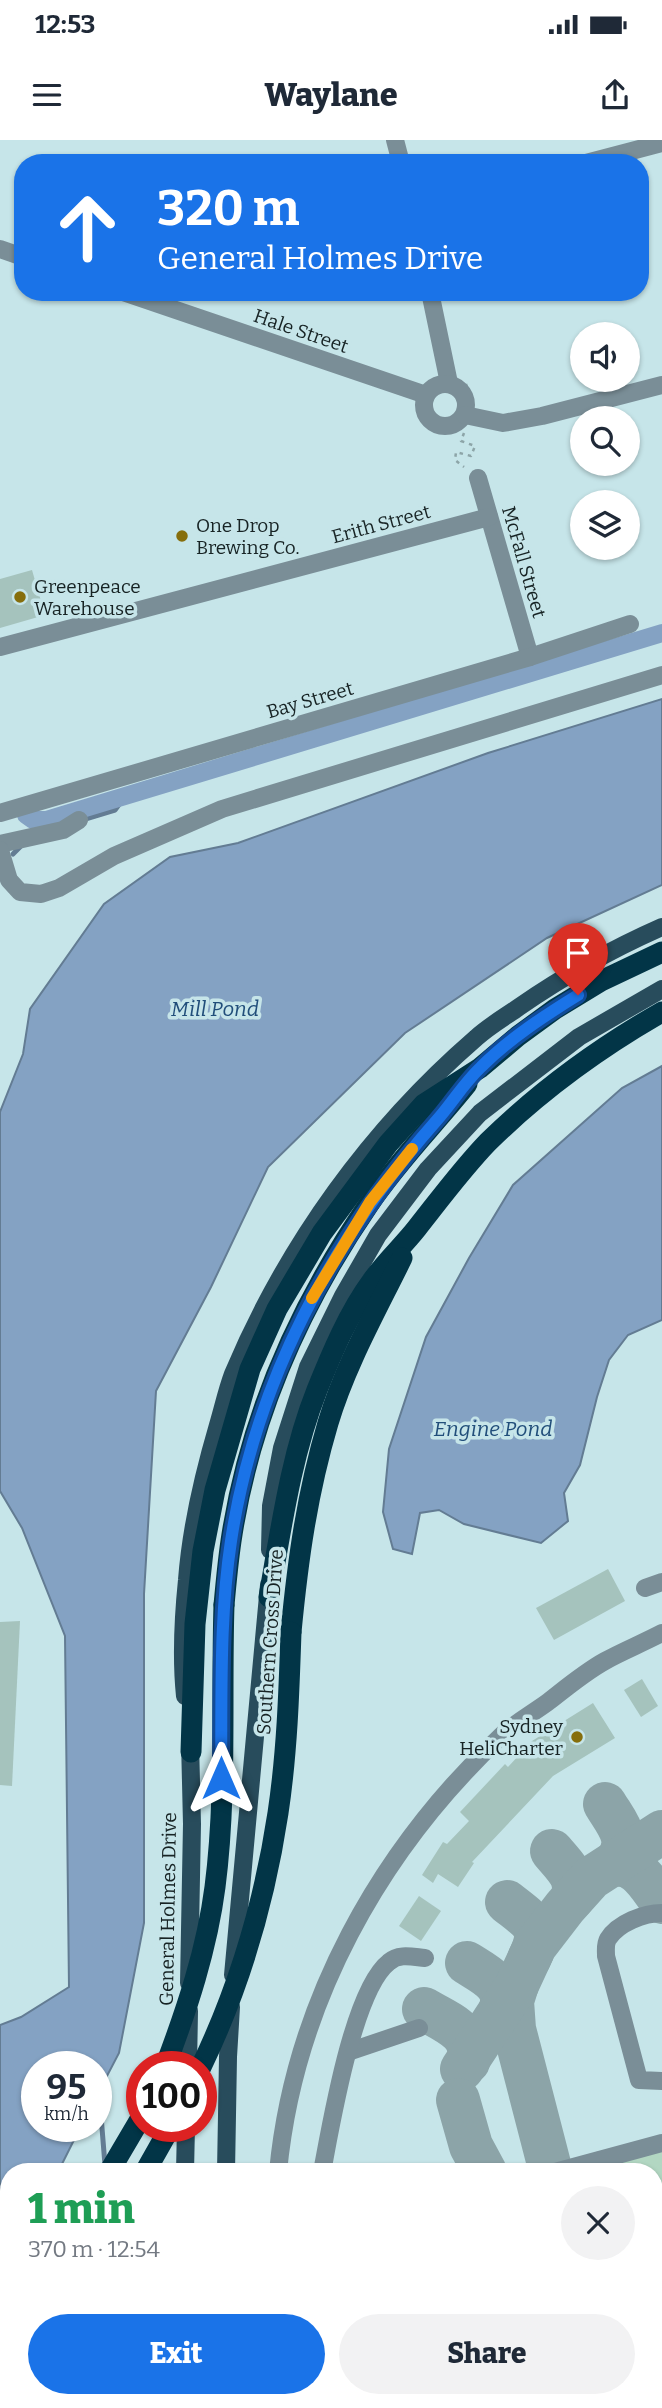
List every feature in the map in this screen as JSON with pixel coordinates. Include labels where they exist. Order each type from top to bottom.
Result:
[{"type":"highway","points":[[191,1752],[195,1624],[203,1551],[215,1490],[250,1369],[277,1309],[322,1233],[351,1192],[388,1144],[424,1104],[480,1068],[555,1009],[601,981],[662,952]]},
{"type":"highway","points":[[269,1597],[298,1452],[316,1392],[340,1338],[371,1281],[487,1143],[576,1066],[662,1012]]},
{"type":"highway","points":[[171,2051],[196,1977],[215,1889],[221,1827],[224,1605],[231,1540],[246,1468],[270,1391],[321,1280],[370,1202],[480,1068]]},
{"type":"highway","name":"Southern Cross Drive","points":[[208,2051],[230,1996],[270,1864],[287,1734],[291,1632],[300,1547],[310,1492],[329,1421],[351,1363],[415,1230]]},
{"type":"highway","points":[[114,2163],[127,2142]]},
{"type":"highway","points":[[150,2163],[162,2142]]},
{"type":"main road","name":"General Holmes Drive","points":[[188,2051],[191,1752],[182,1667],[184,1606],[190,1539],[207,1462],[232,1376],[261,1313],[305,1236],[389,1122],[478,1036],[549,987],[628,942],[662,927]]},
{"type":"main road","points":[[226,2163],[228,2057],[237,1916],[269,1597],[271,1506],[282,1448],[308,1367],[343,1296],[379,1235],[428,1169],[480,1113],[579,1037],[662,989]]},
{"type":"main road","points":[[185,2163],[186,2142]]},
{"type":"street","points":[[620,154],[662,143]]},
{"type":"street","name":"Hale Street","points":[[149,301],[426,395]]},
{"type":"street","points":[[432,301],[449,383]]},
{"type":"street","points":[[449,383],[465,395],[465,415],[449,426],[435,424],[424,408],[426,395],[436,386],[449,383]]},
{"type":"street","points":[[465,415],[503,423],[542,416],[662,384]]},
{"type":"street","name":"McFall Street","points":[[478,478],[530,657]]},
{"type":"street","name":"Erith Street","points":[[0,647],[489,517]]},
{"type":"street","name":"Bay Street","points":[[0,813],[530,657],[630,624]]},
{"type":"street","points":[[0,850],[9,880],[20,892],[41,894],[59,888],[114,856],[222,809],[662,675]]},
{"type":"street","points":[[0,844],[63,830],[79,820]]},
{"type":"street","points":[[279,2163],[285,2118],[319,2001],[349,1935],[409,1838],[442,1798],[496,1743],[603,1662],[662,1633]]},
{"type":"street","points":[[662,1913],[649,1913],[616,1929],[606,1941],[606,1956],[639,2080],[662,2081]]},
{"type":"street","points":[[324,2163],[356,2022],[377,1975],[389,1961],[402,1956],[425,1958]]},
{"type":"street","points":[[348,2052],[419,2028]]},
{"type":"street","points":[[588,2163],[662,2143]]},
{"type":"path","points":[[464,433],[461,441],[475,446],[471,456],[456,452],[455,460],[478,478]]},
{"type":"green space","points":[[662,2150],[662,2163],[614,2163]]},
{"type":"water","name":"Mill Pond","points":[[662,699],[662,885],[547,938],[405,1033],[268,1167],[211,1287],[156,1391],[144,1594],[144,1923],[119,2053],[112,2066],[112,2051],[21,2051],[21,2142],[73,2142],[62,2163],[0,2163],[0,2025],[21,2017],[69,1987],[65,1636],[22,1528],[0,1491],[0,1112],[23,1054],[30,1009],[104,904],[170,857],[238,843],[488,753]]},
{"type":"water","name":"Engine Pond","points":[[662,1066],[662,1320],[628,1335],[609,1360],[580,1465],[564,1493],[568,1521],[541,1543],[464,1524],[439,1510],[420,1513],[412,1554],[393,1549],[383,1512],[389,1449],[426,1337],[469,1258],[513,1185],[622,1088]]},
{"type":"building","name":"Greenpeace Warehouse","points":[[32,570],[45,615],[0,628],[0,579]]},
{"type":"building","points":[[608,1569],[625,1601],[554,1640],[536,1608]]},
{"type":"building","points":[[20,1621],[12,1786],[0,1785],[0,1622]]},
{"type":"building","points":[[642,1679],[658,1706],[641,1717],[624,1690]]},
{"type":"building","points":[[593,1703],[615,1738],[553,1776],[472,1862],[474,1863],[458,1887],[438,1874],[433,1883],[422,1875],[443,1842],[447,1844],[469,1821],[460,1812],[505,1764],[508,1767],[532,1741]]},
{"type":"building","points":[[419,1896],[441,1911],[421,1941],[399,1926]]},
{"type":"waterway","points":[[26,815],[33,820],[46,820],[662,633]]},
{"type":"waterway","points":[[82,820],[115,810],[126,795]]},
{"type":"waterway","points":[[44,828],[61,816],[72,819]]},
{"type":"waterway","points":[[32,825],[46,820]]},
{"type":"waterway","points":[[13,854],[23,844]]},
{"type":"waterway","points":[[103,2142],[105,2163]]},
{"type":"taxiway","points":[[605,1804],[623,1839],[621,1854],[616,1862]]},
{"type":"taxiway","points":[[462,2069],[517,1985],[535,1946],[565,1907],[591,1878],[662,1832]]},
{"type":"taxiway","points":[[552,1851],[572,1879],[572,1899]]},
{"type":"taxiway","points":[[612,1865],[635,1870],[662,1902]]},
{"type":"taxiway","points":[[507,1902],[529,1920],[536,1932],[529,1959]]},
{"type":"taxiway","points":[[467,1963],[499,1988],[502,2002],[500,2011]]},
{"type":"taxiway","points":[[517,1985],[512,2001],[514,2029],[549,2163]]},
{"type":"taxiway","points":[[424,2009],[463,2035],[468,2043],[468,2062]]},
{"type":"taxiway","points":[[458,2100],[471,2146],[480,2163]]},
{"type":"slow traffic","points":[[312,1298],[370,1202],[412,1149]]},
{"type":"place","name":"One Drop Brewing Co.","points":[[182,536]]},
{"type":"place","name":"Greenpeace Warehouse","points":[[20,597]]},
{"type":"place","name":"Sydney HeliCharter","points":[[577,1737]]},
{"type":"route","points":[[221,1778],[224,1605],[231,1540],[246,1468],[270,1391],[299,1323],[321,1280],[370,1202],[480,1068],[518,1036],[578,995]]}]
